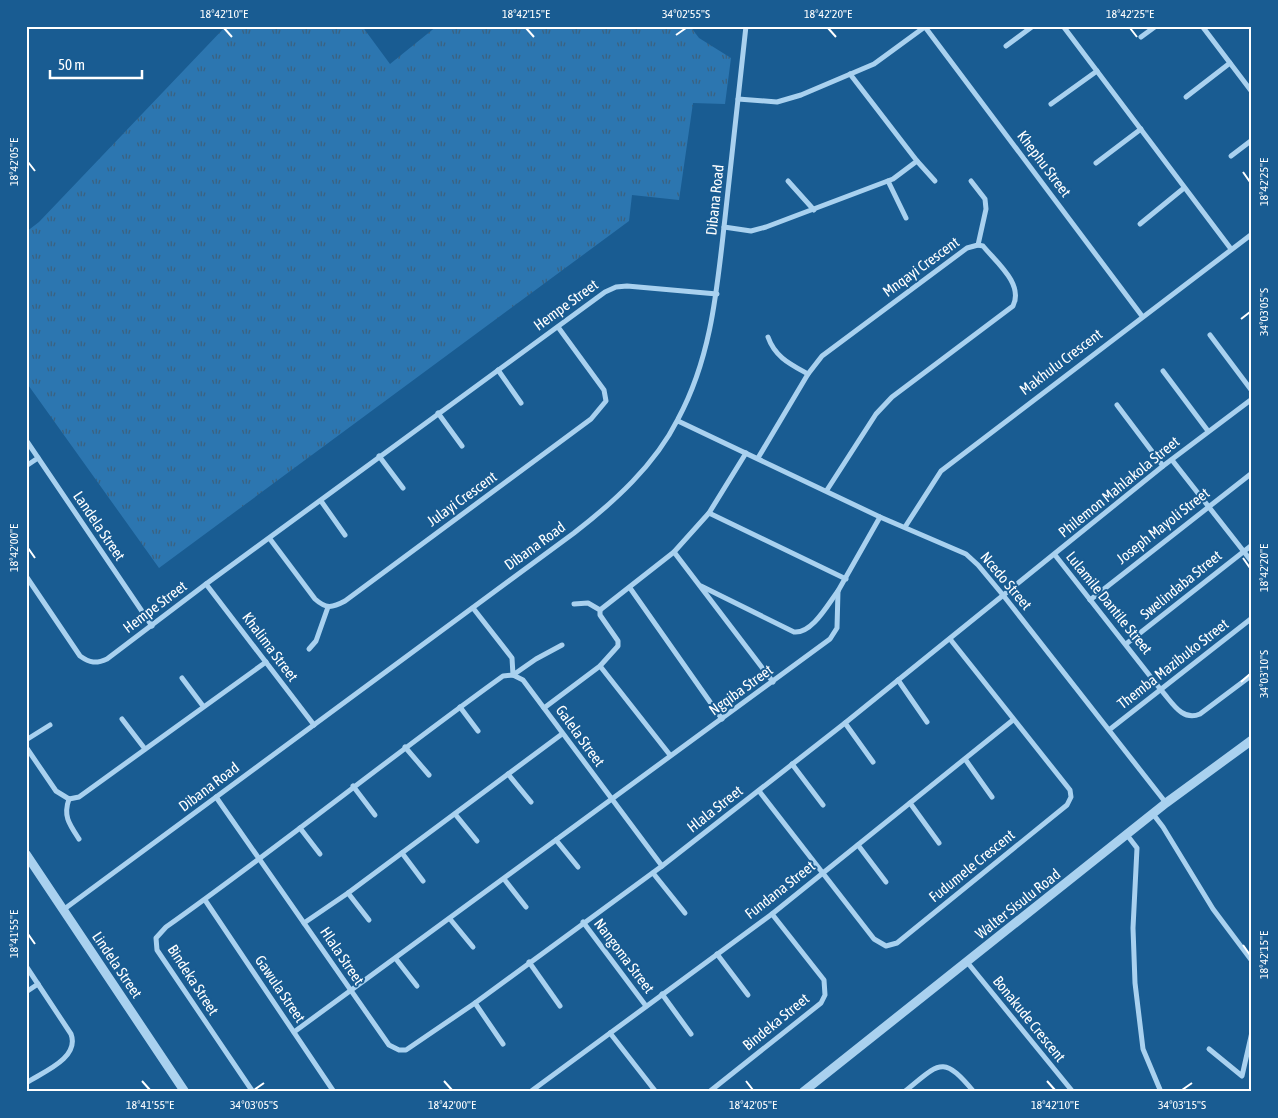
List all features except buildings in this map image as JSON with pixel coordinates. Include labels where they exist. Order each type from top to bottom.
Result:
[{"type":"street","name":"Dibana Road","points":[[63,910],[602,511],[644,468],[678,421],[697,378],[706,349],[717,294],[746,26]]},
{"type":"street","points":[[1006,46],[1033,26]]},
{"type":"street","points":[[1063,26],[1231,250]]},
{"type":"street","points":[[1141,37],[1156,26]]},
{"type":"street","points":[[1202,26],[1252,92]]},
{"type":"street","points":[[738,99],[777,102],[801,95],[874,64],[925,27]]},
{"type":"street","name":"Khephu Street","points":[[925,27],[1142,316]]},
{"type":"street","points":[[1186,97],[1230,63]]},
{"type":"street","points":[[1051,104],[1097,71]]},
{"type":"street","points":[[850,74],[935,181]]},
{"type":"street","points":[[1096,163],[1141,130]]},
{"type":"street","points":[[1231,156],[1252,140]]},
{"type":"street","points":[[724,227],[751,231],[814,210],[888,181],[918,161]]},
{"type":"street","points":[[788,181],[814,210]]},
{"type":"street","points":[[888,181],[906,218]]},
{"type":"street","points":[[971,181],[985,199],[986,208],[978,244]]},
{"type":"street","points":[[1140,224],[1184,188]]},
{"type":"street","name":"Makhulu Crescent","points":[[905,527],[941,470],[1252,234]]},
{"type":"street","name":"Mnqayi Crescent","points":[[758,458],[808,374],[831,348],[967,248],[978,244],[983,246],[1014,284],[1017,293],[1013,306],[892,396],[876,414],[827,490]]},
{"type":"street","name":"Hempe Street","points":[[26,576],[76,651],[90,662],[107,659],[379,456],[604,292],[621,286],[717,294]]},
{"type":"street","name":"Julayi Crescent","points":[[328,607],[345,601],[591,419],[604,406],[606,395],[599,382],[558,326]]},
{"type":"street","points":[[1210,336],[1252,391]]},
{"type":"street","points":[[768,337],[772,348],[784,361],[808,374]]},
{"type":"street","points":[[498,370],[522,403]]},
{"type":"street","points":[[1163,371],[1208,431]]},
{"type":"street","name":"Philemon Mahlakola Street","points":[[1003,595],[1163,466],[1252,399]]},
{"type":"street","points":[[1117,405],[1163,466]]},
{"type":"street","points":[[438,413],[462,446]]},
{"type":"street","name":"Ncedo Street","points":[[678,421],[827,490],[880,517],[966,554],[978,565],[1003,595],[1166,803]]},
{"type":"street","name":"Landela Street","points":[[26,440],[152,626]]},
{"type":"street","points":[[600,610],[674,552],[709,513],[746,453]]},
{"type":"street","points":[[379,456],[403,488]]},
{"type":"street","points":[[26,466],[38,458]]},
{"type":"street","points":[[1172,460],[1252,562]]},
{"type":"street","name":"Joseph Mayoli Street","points":[[1090,600],[1252,473]]},
{"type":"street","points":[[321,501],[345,535]]},
{"type":"street","points":[[709,513],[846,579]]},
{"type":"street","points":[[701,586],[794,632],[801,632],[809,628],[838,591],[880,517]]},
{"type":"street","points":[[270,539],[315,599],[328,607],[316,640],[309,649]]},
{"type":"street","name":"Swelindaba Street","points":[[1126,644],[1252,545]]},
{"type":"street","points":[[674,552],[773,682]]},
{"type":"street","name":"Lulamile Dantile Street","points":[[1054,555],[1161,690],[1178,710],[1187,716],[1193,717],[1252,675]]},
{"type":"street","name":"Khalima Street","points":[[206,584],[314,725]]},
{"type":"street","points":[[630,588],[722,719]]},
{"type":"street","name":"Ngqiba Street","points":[[294,1032],[830,639],[837,628],[838,591]]},
{"type":"street","name":"Hlala Street","points":[[216,797],[389,1045],[399,1050],[413,1046],[475,1003],[583,922],[662,866],[845,723],[1003,595]]},
{"type":"street","points":[[574,604],[588,603],[600,610]]},
{"type":"street","points":[[473,608],[512,658],[514,675]]},
{"type":"street","points":[[544,708],[600,666],[618,646],[618,641],[600,615],[600,610]]},
{"type":"street","name":"Themba Mazibuko Street","points":[[1109,730],[1252,618]]},
{"type":"street","name":"Fudumele Crescent","points":[[758,790],[821,874],[874,939],[886,946],[897,944],[1068,805],[1070,797],[1070,790],[950,639]]},
{"type":"street","points":[[260,859],[353,786],[503,676],[514,675],[536,659],[562,645]]},
{"type":"street","points":[[69,799],[86,793],[266,662]]},
{"type":"street","points":[[600,666],[670,755]]},
{"type":"street","name":"Galela Street","points":[[514,675],[523,680],[662,866]]},
{"type":"street","points":[[182,678],[203,706]]},
{"type":"street","points":[[898,680],[927,722]]},
{"type":"street","points":[[460,707],[478,731]]},
{"type":"street","points":[[122,719],[145,749]]},
{"type":"street","name":"Fundana Street","points":[[530,1092],[772,914],[1013,720]]},
{"type":"street","points":[[845,723],[873,762]]},
{"type":"street","points":[[26,740],[50,725]]},
{"type":"street","points":[[304,923],[456,814],[562,734]]},
{"type":"street","name":"Walter Sisulu Road","points":[[803,1092],[1166,803],[1252,740]]},
{"type":"street","points":[[26,747],[56,791],[69,799]]},
{"type":"street","points":[[405,747],[429,775]]},
{"type":"street","points":[[965,760],[992,797]]},
{"type":"street","points":[[792,764],[823,805]]},
{"type":"street","points":[[508,774],[531,802]]},
{"type":"street","points":[[353,786],[375,815]]},
{"type":"street","points":[[69,799],[65,810],[66,818],[79,839]]},
{"type":"street","points":[[910,803],[939,843]]},
{"type":"street","points":[[456,814],[477,841]]},
{"type":"street","points":[[1153,814],[1163,827],[1213,909],[1252,961]]},
{"type":"street","points":[[300,828],[320,854]]},
{"type":"street","points":[[1127,835],[1138,848],[1133,952],[1143,1049],[1161,1092]]},
{"type":"street","points":[[556,840],[578,867]]},
{"type":"street","points":[[858,845],[886,882]]},
{"type":"street","points":[[402,853],[423,881]]},
{"type":"street","name":"Lindela Street","points":[[26,854],[185,1092]]},
{"type":"street","name":"Bindeka Street","points":[[253,1092],[156,946],[156,938],[166,928],[260,859]]},
{"type":"street","points":[[652,873],[685,913]]},
{"type":"street","points":[[504,879],[526,907]]},
{"type":"street","points":[[348,893],[369,920]]},
{"type":"street","name":"Gawula Street","points":[[205,900],[334,1092]]},
{"type":"street","name":"Bindeka Street","points":[[710,1092],[821,1003],[825,995],[824,980],[772,914]]},
{"type":"street","points":[[450,919],[473,947]]},
{"type":"street","name":"Nangoma Street","points":[[583,922],[646,1006]]},
{"type":"street","points":[[717,954],[748,994]]},
{"type":"street","points":[[396,959],[417,986]]},
{"type":"street","points":[[529,962],[560,1006]]},
{"type":"street","name":"Bonakude Crescent","points":[[967,962],[1073,1092]]},
{"type":"street","points":[[26,966],[72,1034],[74,1044],[68,1055],[26,1083]]},
{"type":"street","points":[[26,992],[38,984]]},
{"type":"street","points":[[662,994],[691,1034]]},
{"type":"street","points":[[475,1003],[503,1044]]},
{"type":"street","points":[[1209,1049],[1242,1076],[1252,1032]]},
{"type":"street","points":[[610,1033],[656,1092]]},
{"type":"street","points":[[904,1092],[934,1068],[946,1066],[958,1072],[974,1092]]},
{"type":"green space","points":[[226,26],[362,26],[390,64],[437,26],[690,26],[699,38],[731,58],[725,104],[693,103],[679,200],[632,195],[629,221],[159,568],[26,382],[26,232],[39,222]]}]
